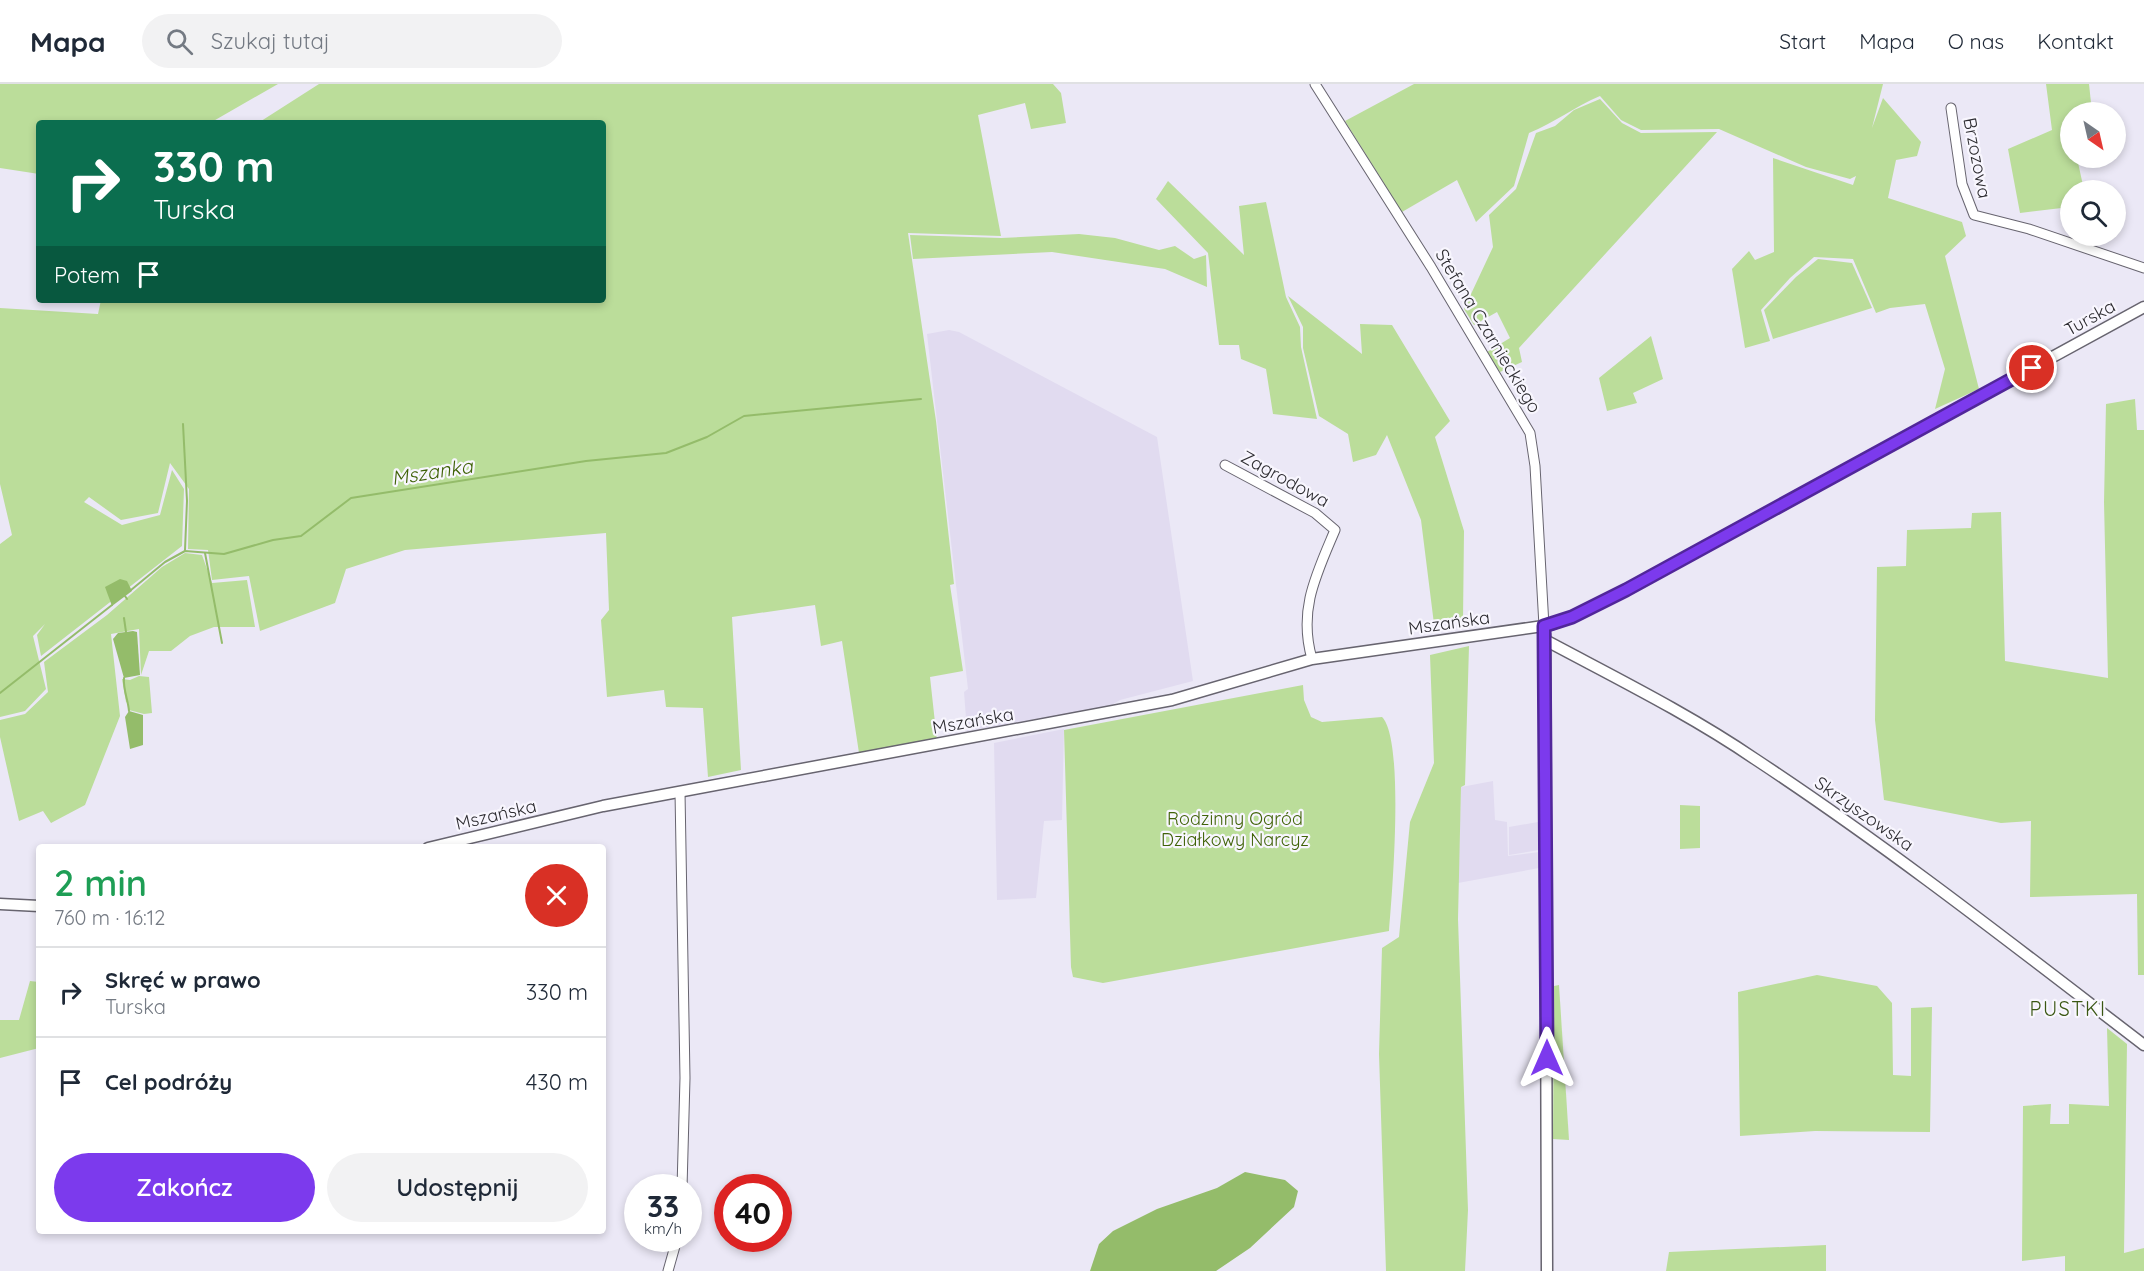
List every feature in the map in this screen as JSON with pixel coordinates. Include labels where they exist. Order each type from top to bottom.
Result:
[{"type":"street","name":"Stefana Czarnieckiego","points":[[1315,84],[1431,267],[1530,433],[1535,466],[1545,640],[1547,1271]]},
{"type":"street","name":"Brzozowa","points":[[1951,108],[1962,184],[1974,215],[2029,229],[2144,268]]},
{"type":"street","name":"Turska","points":[[1524,629],[1544,626],[1572,617],[1626,590],[2144,307]]},
{"type":"street","name":"Zagrodowa","points":[[1225,465],[1315,513],[1335,530],[1312,585],[1306,616],[1312,659]]},
{"type":"street","name":"Mszańska","points":[[445,844],[603,806],[1172,700],[1312,659],[1524,629]]},
{"type":"street","name":"Skrzyszowska","points":[[1545,640],[1692,720],[1754,757],[1911,866],[2144,1045]]},
{"type":"street","points":[[680,792],[685,1077],[682,1174]]},
{"type":"street","points":[[0,904],[36,906]]},
{"type":"street","points":[[668,1271],[673,1252]]},
{"type":"shaded area","points":[[949,330],[959,332],[1157,437],[1193,681],[1120,700],[1110,706],[967,731],[964,692],[968,689],[927,334]]},
{"type":"shaded area","points":[[120,579],[127,581],[132,591],[112,606],[105,587]]},
{"type":"shaded area","points":[[137,632],[140,675],[124,678],[113,639],[118,633]]},
{"type":"shaded area","points":[[129,711],[143,715],[143,745],[130,749],[125,717]]},
{"type":"shaded area","points":[[1064,729],[1062,820],[1044,821],[1036,898],[997,900],[994,743]]},
{"type":"shaded area","points":[[1493,781],[1495,820],[1507,822],[1508,856],[1539,852],[1539,868],[1458,883],[1461,787]]},
{"type":"shaded area","points":[[1538,822],[1539,850],[1509,855],[1509,827]]},
{"type":"shaded area","points":[[1245,1172],[1285,1180],[1298,1191],[1294,1207],[1250,1248],[1216,1271],[1090,1271],[1099,1244],[1113,1231],[1157,1209],[1217,1188]]},
{"type":"green space","points":[[0,84],[278,84],[215,120],[36,120],[36,174],[0,168]]},
{"type":"green space","points":[[319,84],[1053,84],[1061,93],[1066,123],[1031,129],[1025,103],[978,115],[1001,236],[908,233],[936,421],[954,584],[950,585],[963,671],[930,677],[937,741],[859,753],[842,641],[821,646],[815,605],[732,617],[741,770],[708,777],[703,708],[666,707],[664,690],[607,697],[601,620],[609,610],[606,533],[405,550],[346,569],[335,603],[260,631],[249,576],[212,580],[208,550],[188,549],[189,489],[170,463],[158,513],[121,520],[89,497],[84,502],[122,525],[160,515],[172,470],[184,489],[182,546],[41,656],[37,635],[45,624],[33,636],[46,689],[25,711],[0,717],[0,544],[12,535],[0,484],[0,308],[98,314],[100,303],[606,303],[606,120],[263,120]]},
{"type":"green space","points":[[1414,84],[1883,84],[1872,128],[1883,98],[1921,142],[1917,156],[1896,160],[1888,198],[1962,222],[1966,236],[1945,256],[1979,389],[1935,409],[1945,369],[1925,304],[1890,308],[1876,313],[1853,259],[1814,257],[1790,278],[1761,310],[1770,341],[1745,348],[1732,269],[1749,251],[1755,260],[1774,252],[1773,158],[1853,185],[1856,176],[1850,179],[1806,167],[1719,129],[1641,130],[1621,120],[1600,96],[1529,133],[1514,186],[1476,222],[1457,180],[1402,212],[1345,121]]},
{"type":"green space","points":[[2046,84],[2089,84],[2091,102],[2060,102],[2060,168],[2079,168],[2082,180],[2060,180],[2060,208],[2020,213],[2008,149],[2052,130]]},
{"type":"green space","points":[[1600,99],[1622,123],[1641,133],[1717,132],[1519,348],[1522,362],[1500,372],[1487,352],[1510,338],[1497,312],[1474,325],[1464,309],[1493,247],[1489,215],[1516,189],[1536,133],[1555,126],[1574,110]]},
{"type":"green space","points":[[1168,181],[1244,255],[1239,206],[1266,202],[1286,297],[1300,327],[1301,347],[1317,419],[1273,414],[1266,369],[1241,359],[1239,345],[1219,345],[1208,253],[1156,199]]},
{"type":"green space","points":[[1079,234],[1115,238],[1159,250],[1175,246],[1194,259],[1206,255],[1207,287],[1165,269],[1052,252],[913,259],[910,235],[1001,238]]},
{"type":"green space","points":[[1818,259],[1852,263],[1872,308],[1773,339],[1764,310],[1796,277]]},
{"type":"green space","points":[[1288,296],[1362,354],[1360,324],[1392,325],[1450,421],[1435,437],[1464,531],[1463,620],[1434,624],[1421,520],[1387,435],[1376,455],[1353,462],[1348,434],[1319,416],[1303,348],[1303,327]]},
{"type":"green space","points":[[1651,336],[1663,379],[1633,393],[1637,403],[1607,411],[1599,378]]},
{"type":"green space","points":[[2135,399],[2137,430],[2144,430],[2144,975],[2138,975],[2137,894],[2030,897],[2031,821],[2001,823],[1884,800],[1875,720],[1877,567],[1906,566],[1907,530],[1971,528],[1972,513],[2001,512],[2005,661],[2108,678],[2104,502],[2106,404]]},
{"type":"green space","points":[[185,553],[202,555],[212,583],[247,580],[255,627],[214,627],[190,636],[171,651],[149,651],[141,675],[139,629],[111,634],[120,716],[85,805],[51,823],[43,811],[19,821],[0,737],[0,720],[25,714],[48,692],[44,662],[107,615],[162,567]]},
{"type":"green space","points":[[1469,646],[1465,785],[1461,787],[1458,919],[1468,1210],[1465,1271],[1386,1271],[1379,1054],[1382,948],[1399,937],[1410,822],[1434,763],[1430,655]]},
{"type":"green space","points":[[139,676],[149,677],[152,713],[144,714],[129,710],[129,704],[126,702],[122,679],[130,680]]},
{"type":"green space","name":"Rodzinny Ogród Działkowy Narcyz","points":[[1303,685],[1304,700],[1311,717],[1322,722],[1382,717],[1389,731],[1393,755],[1395,819],[1389,931],[1103,983],[1073,977],[1064,730]]},
{"type":"green space","points":[[1680,805],[1700,806],[1700,848],[1680,849]]},
{"type":"green space","points":[[1817,975],[1877,986],[1892,1003],[1893,1075],[1911,1076],[1911,1008],[1932,1007],[1930,1132],[1815,1131],[1740,1136],[1738,992]]},
{"type":"green space","points":[[30,981],[36,982],[36,1049],[0,1058],[0,1020],[19,1020]]},
{"type":"green space","points":[[1559,985],[1569,1140],[1553,1139],[1554,986]]},
{"type":"green space","points":[[2107,1028],[2127,1044],[2124,1253],[2144,1248],[2144,1271],[2065,1271],[2065,1256],[2022,1261],[2023,1106],[2051,1104],[2050,1124],[2069,1124],[2069,1104],[2109,1106]]},
{"type":"green space","points":[[1826,1245],[1826,1271],[1666,1271],[1669,1252]]},
{"type":"waterway","name":"Mszanka","points":[[131,590],[165,562],[185,551],[224,554],[273,540],[301,536],[351,498],[586,461],[666,453],[707,437],[744,416],[921,399]]},
{"type":"waterway","points":[[183,424],[187,501],[185,550]]},
{"type":"waterway","points":[[205,553],[222,643]]},
{"type":"waterway","name":"Mszanka","points":[[0,693],[112,605]]},
{"type":"waterway","points":[[124,618],[126,632]]},
{"type":"waterway","points":[[124,678],[129,711]]},
{"type":"district","name":"PUSTKI","points":[[2068,1009]]},
{"type":"route","points":[[1547,1058],[1544,626],[1598,605],[2032,368]]}]
